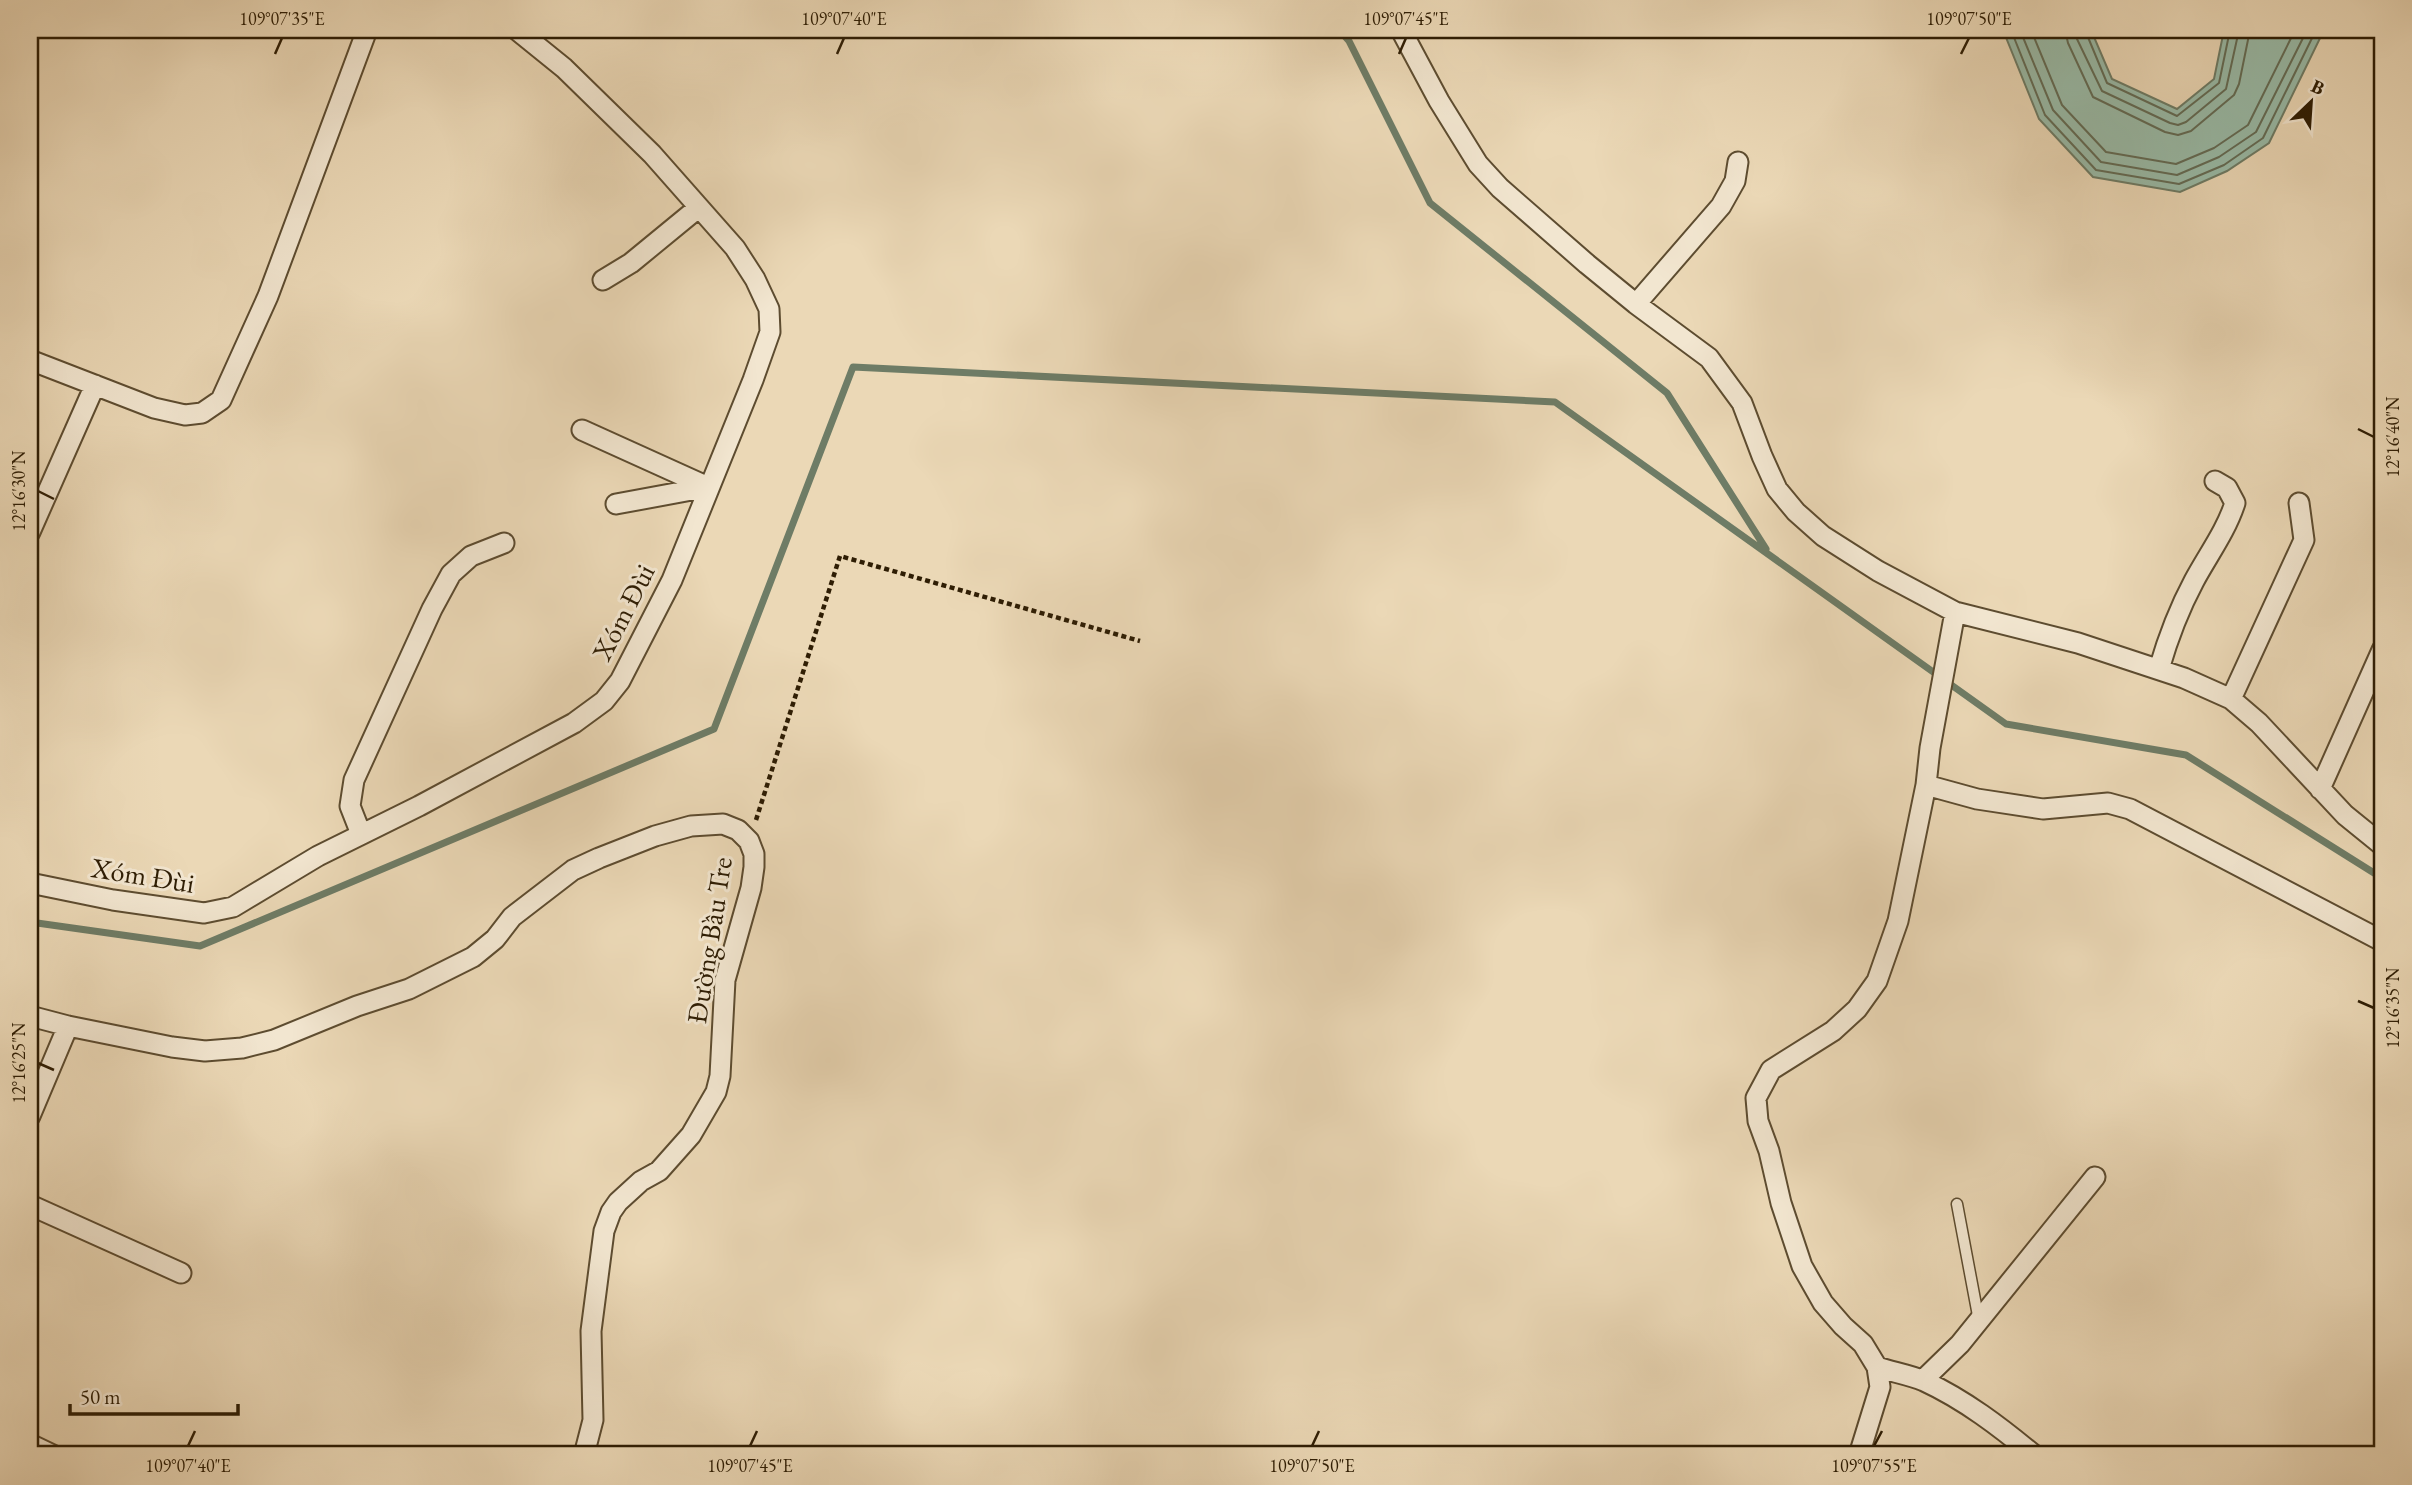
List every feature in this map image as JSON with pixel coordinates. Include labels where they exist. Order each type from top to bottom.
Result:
[{"type":"street","points":[[30,360],[154,408],[185,415],[202,412],[222,400],[268,296],[367,30]]},
{"type":"street","name":"Xóm Đùi","points":[[30,883],[113,900],[204,913],[233,907],[318,856],[419,806],[574,723],[604,701],[620,681],[672,580],[754,380],[770,332],[769,309],[755,279],[735,248],[652,154],[564,68],[517,30]]},
{"type":"street","points":[[1401,30],[1439,101],[1478,164],[1500,188],[1636,304],[1709,358],[1742,403],[1777,489],[1796,512],[1823,536],[1878,571],[1955,611],[2078,643],[2159,669],[2231,699],[2259,723],[2345,815],[2382,845]]},
{"type":"street","points":[[1636,304],[1721,206],[1735,181],[1738,162]]},
{"type":"street","points":[[603,280],[631,263],[698,208]]},
{"type":"street","points":[[30,532],[95,385]]},
{"type":"street","points":[[582,430],[708,487]]},
{"type":"street","points":[[2159,669],[2170,632],[2193,583],[2231,517],[2235,502],[2227,488],[2215,481]]},
{"type":"street","points":[[616,504],[708,487]]},
{"type":"street","points":[[2231,699],[2304,540],[2299,503]]},
{"type":"street","points":[[361,834],[350,806],[354,780],[432,609],[451,574],[471,556],[504,543]]},
{"type":"street","points":[[1859,1455],[1880,1387],[1877,1367],[1863,1344],[1824,1303],[1802,1266],[1758,1121],[1756,1098],[1771,1070],[1833,1031],[1857,1009],[1877,981],[1898,921],[1926,785],[1955,611]]},
{"type":"street","points":[[2320,789],[2382,650]]},
{"type":"street","points":[[1926,785],[1977,799],[2043,809],[2108,803],[2130,809],[2382,941]]},
{"type":"street","name":"Đường Bầu Tre","points":[[30,1016],[172,1047],[205,1051],[242,1048],[274,1040],[357,1006],[409,989],[473,957],[495,939],[512,917],[573,870],[599,858],[655,836],[691,826],[723,824],[738,830],[749,841],[754,854],[754,867],[751,888],[725,980],[720,1076],[716,1092],[702,1119],[676,1154],[659,1171],[641,1181],[618,1202],[604,1231],[591,1331],[593,1420],[584,1455]]},
{"type":"street","points":[[30,1116],[68,1026]]},
{"type":"street","points":[[1923,1380],[1979,1322],[2095,1177]]},
{"type":"street","points":[[30,1205],[181,1273]]},
{"type":"street","points":[[1877,1367],[1923,1380],[1997,1424],[2034,1455]]},
{"type":"street","points":[[30,1444],[52,1455]]},
{"type":"lane","points":[[1957,1204],[1979,1322]]},
{"type":"path","points":[[749,841],[840,556],[1140,641]]},
{"type":"water","points":[[2003,30],[2091,30],[2112,79],[2177,109],[2214,79],[2224,30],[2324,30],[2269,143],[2227,171],[2180,192],[2093,177],[2039,119]]},
{"type":"waterway","points":[[1339,30],[1349,41],[1430,203],[1667,393],[1766,549]]},
{"type":"waterway","points":[[30,922],[200,946],[714,729],[853,367],[1555,402],[2006,724],[2186,755],[2382,878]]}]
